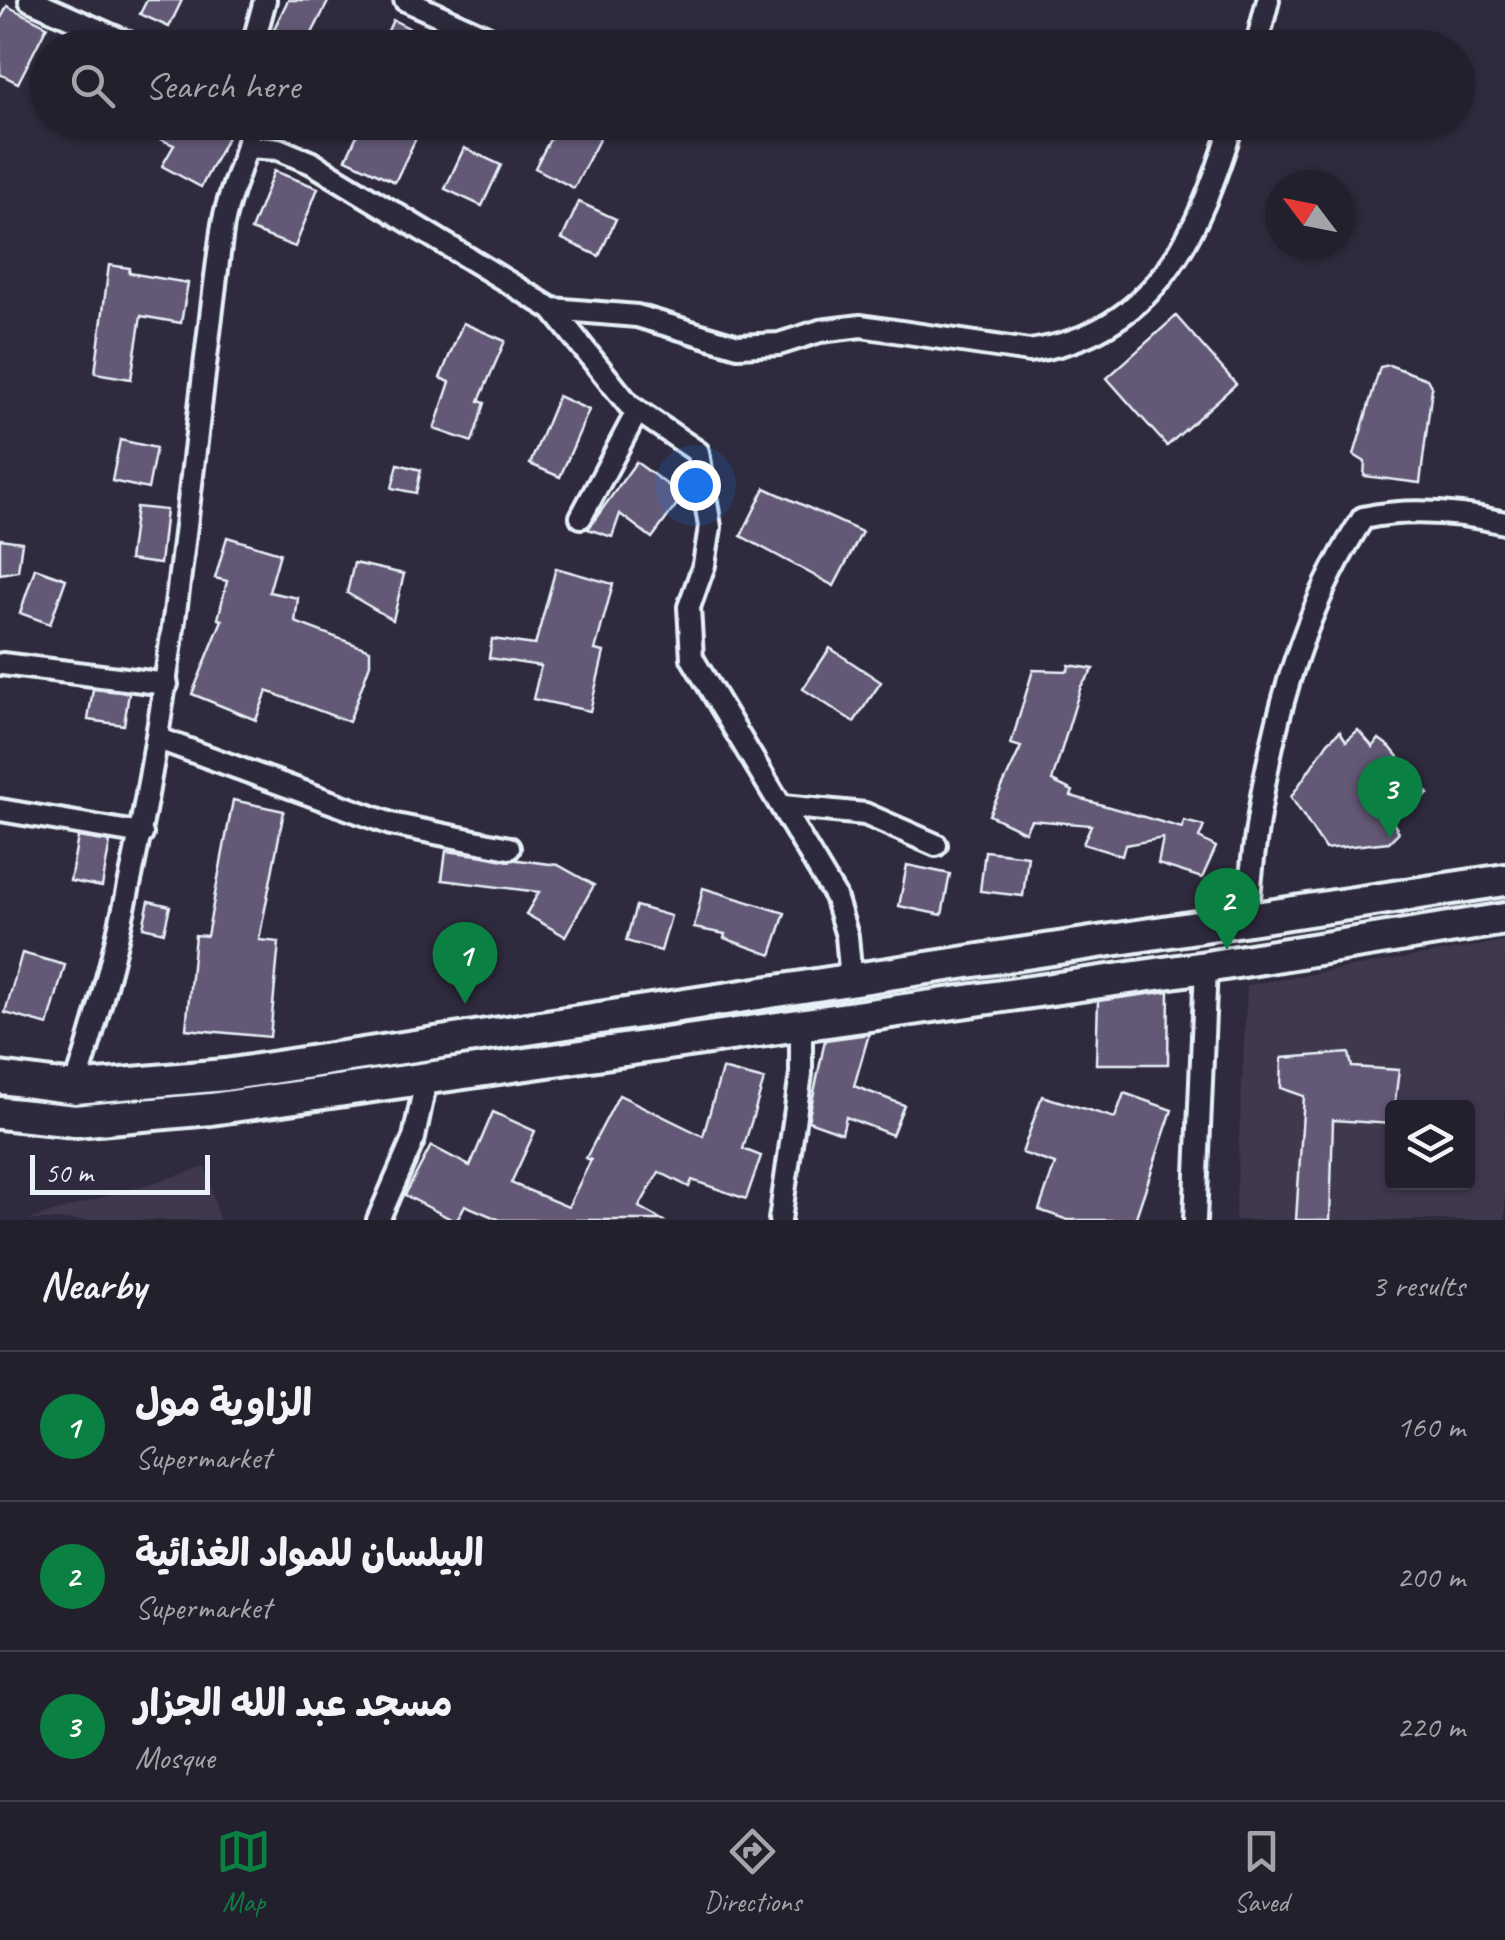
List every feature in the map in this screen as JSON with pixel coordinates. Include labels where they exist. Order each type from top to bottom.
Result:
[{"type":"main road","points":[[1505,880],[455,1044],[225,1075],[74,1088],[6,1080],[1,1114],[75,1122],[113,1120],[426,1080],[801,1022],[1206,968],[1505,919]]},
{"type":"main road","points":[[113,1085],[113,1120]]},
{"type":"street","points":[[30,0],[99,30]]},
{"type":"street","points":[[256,30],[264,0]]},
{"type":"street","points":[[405,0],[472,30]]},
{"type":"street","points":[[1260,30],[1268,0]]},
{"type":"street","points":[[74,1088],[113,962],[142,834],[167,684],[222,227],[249,140]]},
{"type":"street","points":[[248,147],[296,154],[419,224],[552,308],[573,314],[637,316],[738,346],[780,344],[820,331],[861,326],[942,336],[1001,350],[1057,347],[1111,326],[1155,290],[1185,241],[1226,140]]},
{"type":"street","points":[[552,308],[637,412],[692,444],[702,461],[710,527],[704,565],[689,608],[692,658],[784,806],[839,906],[852,979]]},
{"type":"street","points":[[580,516],[637,412]]},
{"type":"street","points":[[1247,922],[1254,823],[1286,692],[1346,544],[1363,518],[1386,513],[1423,511],[1505,523]]},
{"type":"street","points":[[2,664],[167,684]]},
{"type":"street","points":[[159,739],[391,824],[509,848]]},
{"type":"street","points":[[784,806],[865,814],[936,844]]},
{"type":"street","points":[[0,810],[142,834]]},
{"type":"street","points":[[1195,1220],[1206,968]]},
{"type":"street","points":[[780,1220],[800,1074],[801,1022]]},
{"type":"street","points":[[378,1220],[414,1138],[426,1080]]},
{"type":"shaded area","points":[[1505,941],[1505,1220],[1235,1220],[1247,985]]},
{"type":"shaded area","points":[[206,1167],[219,1220],[26,1220]]},
{"type":"building","points":[[147,0],[182,0],[169,27],[140,14]]},
{"type":"building","points":[[288,0],[329,0],[314,30],[274,29]]},
{"type":"building","points":[[7,6],[47,26],[45,30],[30,30],[30,59],[18,83],[0,74],[0,21]]},
{"type":"building","points":[[393,20],[413,30],[388,30]]},
{"type":"building","points":[[162,140],[226,140],[201,187],[162,166],[174,145]]},
{"type":"building","points":[[355,140],[415,140],[395,182],[346,159]]},
{"type":"building","points":[[550,140],[599,140],[574,188],[535,168]]},
{"type":"building","points":[[464,148],[501,165],[482,206],[445,189]]},
{"type":"building","points":[[274,171],[318,188],[295,247],[251,230]]},
{"type":"building","points":[[579,202],[616,219],[599,256],[562,239]]},
{"type":"building","points":[[109,265],[130,268],[129,273],[188,283],[181,323],[141,316],[131,379],[95,373]]},
{"type":"building","points":[[1176,316],[1236,384],[1167,446],[1107,378]]},
{"type":"building","points":[[463,323],[505,341],[479,401],[485,403],[472,442],[434,429],[450,382],[440,378]]},
{"type":"building","points":[[1389,365],[1427,379],[1432,388],[1420,483],[1364,476],[1365,462],[1354,455],[1380,367]]},
{"type":"building","points":[[558,396],[589,410],[560,477],[530,464]]},
{"type":"building","points":[[120,440],[156,448],[148,489],[112,481]]},
{"type":"building","points":[[636,462],[683,496],[652,538],[620,514],[612,537],[588,529]]},
{"type":"building","points":[[398,464],[421,470],[416,493],[392,488]]},
{"type":"building","points":[[765,488],[862,532],[834,586],[741,536]]},
{"type":"building","points":[[136,507],[166,510],[160,564],[129,560]]},
{"type":"building","points":[[227,537],[280,553],[269,592],[298,598],[295,622],[370,650],[370,664],[349,722],[267,691],[256,720],[192,694],[222,620],[218,619],[227,581],[215,578]]},
{"type":"building","points":[[0,539],[22,542],[18,571],[0,574]]},
{"type":"building","points":[[354,563],[404,574],[393,620],[347,593]]},
{"type":"building","points":[[35,568],[66,579],[50,624],[20,613]]},
{"type":"building","points":[[556,568],[613,584],[595,650],[604,652],[590,711],[533,699],[541,666],[489,658],[492,639],[535,645]]},
{"type":"building","points":[[830,648],[881,682],[854,722],[803,689]]},
{"type":"building","points":[[1069,665],[1094,669],[1081,686],[1052,781],[1073,791],[1071,796],[1182,828],[1184,821],[1204,826],[1199,838],[1216,847],[1202,878],[1158,864],[1163,838],[1125,845],[1122,856],[1083,844],[1091,825],[1031,820],[1025,832],[989,815],[1021,747],[1011,744],[1033,670],[1068,671]]},
{"type":"building","points":[[93,689],[129,693],[124,725],[88,720]]},
{"type":"building","points":[[1358,730],[1373,747],[1379,739],[1390,747],[1428,794],[1390,818],[1399,832],[1389,842],[1325,849],[1291,797],[1328,742],[1340,731],[1346,741]]},
{"type":"building","points":[[233,800],[284,811],[259,940],[279,942],[270,1037],[186,1029],[195,935],[207,936]]},
{"type":"building","points":[[78,837],[110,842],[102,887],[70,881]]},
{"type":"building","points":[[446,851],[558,865],[594,885],[565,936],[526,914],[539,892],[442,880]]},
{"type":"building","points":[[985,851],[1028,856],[1023,896],[980,891]]},
{"type":"building","points":[[907,865],[950,874],[942,915],[899,906]]},
{"type":"building","points":[[703,888],[785,913],[771,955],[724,938],[725,934],[694,928]]},
{"type":"building","points":[[149,901],[170,906],[164,932],[143,927]]},
{"type":"building","points":[[636,906],[671,916],[661,951],[626,941]]},
{"type":"building","points":[[22,953],[65,965],[48,1025],[5,1013]]},
{"type":"building","points":[[1169,991],[1168,1064],[1096,1064],[1098,1001]]},
{"type":"building","points":[[869,1034],[854,1086],[904,1105],[892,1135],[846,1117],[842,1133],[808,1121],[825,1040]]},
{"type":"building","points":[[1349,1053],[1352,1067],[1399,1070],[1395,1100],[1385,1100],[1385,1124],[1333,1120],[1330,1220],[1296,1220],[1304,1096],[1281,1088],[1282,1058]]},
{"type":"building","points":[[722,1069],[764,1080],[743,1149],[761,1156],[746,1199],[692,1180],[689,1187],[659,1172],[639,1207],[662,1220],[500,1220],[465,1205],[457,1220],[453,1220],[405,1195],[431,1146],[470,1166],[493,1112],[535,1131],[511,1183],[568,1207],[591,1160],[586,1158],[619,1095],[703,1136]]},
{"type":"building","points":[[1124,1093],[1172,1110],[1135,1220],[1068,1220],[1039,1210],[1055,1164],[1022,1153],[1042,1096],[1115,1118]]},
{"type":"place","name":"مسجد عبد الله الجزار","points":[[1390,838]]},
{"type":"place","name":"البيلسان للمواد الغذائية","points":[[1227,950]]},
{"type":"place","name":"الزاوية مول","points":[[465,1004]]}]
